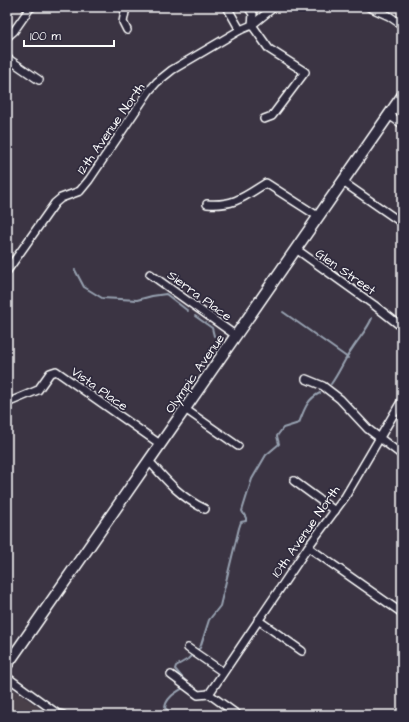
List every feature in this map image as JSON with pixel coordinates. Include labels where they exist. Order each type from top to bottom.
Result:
[{"type":"street","points":[[7,37],[14,31],[32,7]]},
{"type":"street","points":[[126,7],[123,22],[127,30]]},
{"type":"street","points":[[227,7],[240,30]]},
{"type":"street","points":[[248,7],[253,14],[252,25],[269,49],[305,72],[272,116],[264,119]]},
{"type":"street","name":"12th Avenue North","points":[[7,271],[55,203],[61,198],[80,191],[89,180],[149,91],[157,82],[172,70],[240,30],[252,25],[274,7]]},
{"type":"street","points":[[369,7],[389,16],[402,25]]},
{"type":"street","points":[[7,58],[39,80]]},
{"type":"street","name":"Olympic Avenue","points":[[7,665],[402,96]]},
{"type":"street","points":[[389,115],[402,124]]},
{"type":"street","points":[[343,182],[402,223]]},
{"type":"street","points":[[207,204],[221,205],[234,202],[266,183],[319,217]]},
{"type":"street","name":"Glen Street","points":[[296,249],[402,327]]},
{"type":"street","name":"Sierra Place","points":[[150,274],[235,335]]},
{"type":"street","name":"Vista Place","points":[[7,403],[38,390],[50,373],[56,371],[160,444]]},
{"type":"street","points":[[306,379],[323,386],[340,399],[368,429],[402,455]]},
{"type":"street","name":"10th Avenue North","points":[[208,694],[308,547],[335,511],[380,439],[392,415],[402,400]]},
{"type":"street","points":[[185,409],[238,446]]},
{"type":"street","points":[[149,461],[180,494],[192,503],[205,509]]},
{"type":"street","points":[[294,481],[335,511]]},
{"type":"street","points":[[308,547],[402,613]]},
{"type":"street","points":[[258,620],[302,651]]},
{"type":"street","points":[[188,648],[223,672]]},
{"type":"street","points":[[171,675],[198,694],[208,694],[238,715]]},
{"type":"street","points":[[7,677],[58,714],[63,715]]},
{"type":"shaded area","points":[[7,685],[49,715],[7,715]]},
{"type":"waterway","points":[[75,270],[84,287],[102,298],[137,300],[166,294],[188,311]]},
{"type":"waterway","points":[[283,312],[348,358]]},
{"type":"waterway","points":[[195,316],[212,328],[214,336]]},
{"type":"waterway","points":[[331,384],[372,318]]},
{"type":"waterway","points":[[216,341],[216,347]]},
{"type":"waterway","points":[[197,650],[200,648],[209,620],[220,606],[239,528],[241,522],[246,521],[242,511],[252,479],[266,455],[279,444],[277,436],[283,428],[299,423],[304,409],[312,398],[320,393]]},
{"type":"waterway","points":[[185,681],[175,669],[176,666],[188,659],[193,654]]},
{"type":"waterway","points":[[174,715],[165,708],[166,704],[171,696],[183,688]]}]
